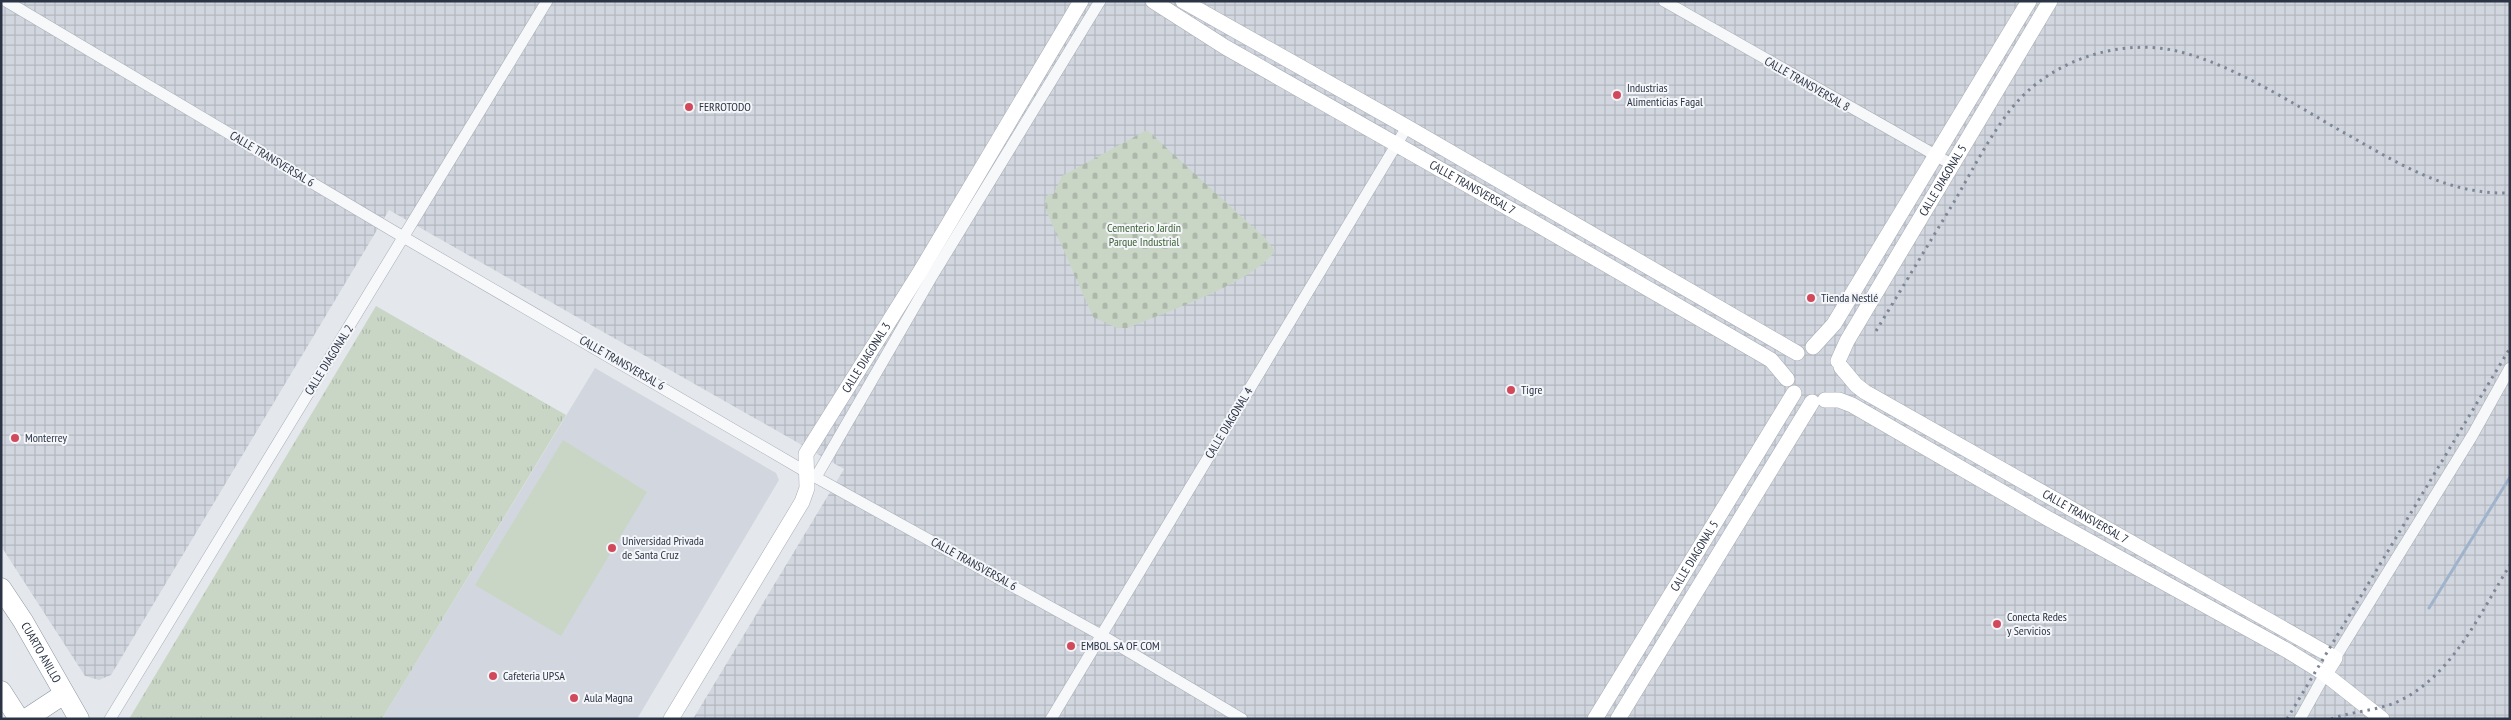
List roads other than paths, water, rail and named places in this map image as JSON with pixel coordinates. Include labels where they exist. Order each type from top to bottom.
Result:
[{"type":"highway","name":"CUARTO ANILLO","points":[[1,588],[23,621],[38,710]]},
{"type":"highway","name":"CUARTO ANILLO","points":[[1,691],[38,710],[79,719]]},
{"type":"street","name":"CALLE TRANSVERSAL 6","points":[[6,1],[405,238],[812,475],[1102,634],[1242,719]]},
{"type":"street","name":"CALLE DIAGONAL 2","points":[[110,719],[405,238],[547,1]]},
{"type":"street","name":"CALLE DIAGONAL 3","points":[[671,719],[802,502],[812,475],[806,454],[920,272],[1081,1]]},
{"type":"street","points":[[812,475],[1100,1]]},
{"type":"street","name":"CALLE TRANSVERSAL 7","points":[[1153,1],[1225,47],[1398,144],[1771,360],[1787,379]]},
{"type":"street","name":"CALLE TRANSVERSAL 7","points":[[1183,1],[1407,127],[1797,353]]},
{"type":"street","name":"CALLE TRANSVERSAL 8","points":[[1664,1],[1951,164]]},
{"type":"street","name":"CALLE DIAGONAL 5","points":[[1813,347],[1834,324],[2029,1]]},
{"type":"street","name":"CALLE DIAGONAL 5","points":[[1839,364],[1847,341],[2050,1]]},
{"type":"street","name":"CALLE DIAGONAL 4","points":[[1051,719],[1407,127]]},
{"type":"street","points":[[1660,295],[1669,280]]},
{"type":"street","points":[[1813,347],[1827,351],[1839,364],[1842,375],[1837,390],[1819,401],[1794,394],[1787,379],[1789,364],[1797,353],[1813,347]]},
{"type":"street","name":"CALLE TRANSVERSAL 7","points":[[1839,364],[1856,385],[1865,392],[1964,446],[2335,658]]},
{"type":"street","points":[[2300,719],[2325,674],[2472,436],[2510,368]]},
{"type":"street","name":"CALLE DIAGONAL 5","points":[[1595,719],[1794,394]]},
{"type":"street","name":"CALLE TRANSVERSAL 7","points":[[1819,401],[1839,400],[1852,405],[2325,674],[2382,719]]},
{"type":"street","name":"CALLE DIAGONAL 5","points":[[1618,719],[1819,401]]},
{"type":"street","points":[[1954,463],[1964,446]]},
{"type":"street","points":[[2116,556],[2127,539]]},
{"type":"street","points":[[2248,630],[2256,613]]},
{"type":"street","points":[[1632,658],[1649,670]]},
{"type":"waterway","points":[[2429,608],[2510,477]]},
{"type":"railway","points":[[1876,331],[1988,143],[2011,109],[2044,78],[2063,67],[2106,51],[2150,47],[2193,55],[2215,63],[2259,84],[2381,154],[2421,174],[2464,188],[2486,192],[2510,193]]},
{"type":"railway","points":[[2287,719],[2510,348]]},
{"type":"railway","points":[[2331,719],[2397,702],[2416,691],[2434,677],[2476,623],[2510,565]]},
{"type":"place","name":"Industrias Alimenticias Fagal","points":[[1617,95]]},
{"type":"place","name":"FERROTODO","points":[[689,107]]},
{"type":"place","name":"Tienda Nestlé","points":[[1811,298]]},
{"type":"place","name":"Tigre","points":[[1511,390]]},
{"type":"place","name":"Monterrey","points":[[15,438]]},
{"type":"place","name":"Universidad Privada de Santa Cruz","points":[[612,548]]},
{"type":"place","name":"Conecta Redes y Servicios","points":[[1997,624]]},
{"type":"place","name":"EMBOL SA OF COM","points":[[1071,646]]},
{"type":"place","name":"Cafeteria UPSA","points":[[493,676]]},
{"type":"place","name":"Aula Magna","points":[[574,698]]},
{"type":"park label","name":"Cementerio Jardín Parque Industrial","points":[[1144,235]]}]
